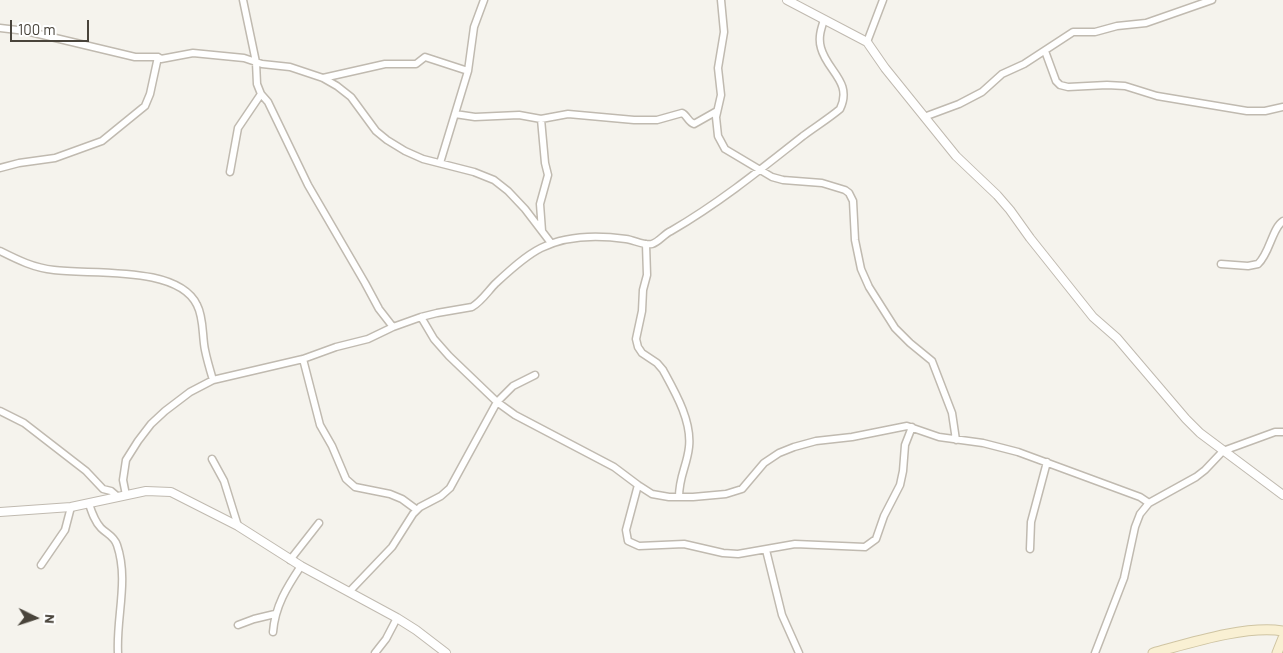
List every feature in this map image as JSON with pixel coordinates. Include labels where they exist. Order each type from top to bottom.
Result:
[{"type":"main road","points":[[1153,653],[1243,632],[1272,629],[1283,631]]},
{"type":"main road","points":[[1278,653],[1283,638]]},
{"type":"street","points":[[243,0],[256,62],[256,77],[261,94],[268,102],[308,185],[366,283],[379,309],[393,327]]},
{"type":"street","points":[[440,163],[468,71],[474,27],[484,0]]},
{"type":"street","points":[[721,0],[724,32],[718,68],[721,96],[717,111],[717,126],[720,142],[725,149],[760,170],[783,180],[822,183],[845,190],[852,198],[855,240],[861,269],[869,287],[895,328],[910,343],[932,360],[952,413],[956,440]]},
{"type":"street","points":[[787,0],[867,42],[884,68],[956,156],[1010,210],[1030,238],[1093,316],[1128,351],[1186,419],[1200,433],[1283,495]]},
{"type":"street","points":[[867,42],[882,0]]},
{"type":"street","points":[[924,117],[959,104],[982,92],[1002,74],[1024,64],[1073,32],[1094,32],[1118,26],[1146,23],[1212,0]]},
{"type":"street","points":[[122,496],[126,460],[151,424],[190,392],[213,380],[303,359],[336,347],[368,339],[421,317],[467,308],[477,304],[496,283],[524,259],[551,243],[573,238],[600,236],[653,244],[668,232],[721,200],[840,109],[844,94],[840,80],[824,56],[821,47],[820,38],[824,20]]},
{"type":"street","points":[[0,28],[26,31],[135,57],[158,57],[161,59],[193,53],[244,58],[256,62],[290,67],[323,78],[351,97],[376,130],[404,151],[494,180],[514,197],[551,243]]},
{"type":"street","points":[[1045,51],[1056,81],[1060,85],[1068,87],[1125,86],[1157,96],[1247,111],[1265,112],[1283,107]]},
{"type":"street","points":[[0,168],[19,163],[55,158],[102,141],[145,106],[150,94],[158,57]]},
{"type":"street","points":[[323,78],[385,64],[416,64],[425,57],[468,71]]},
{"type":"street","points":[[230,172],[238,128],[261,94]]},
{"type":"street","points":[[455,114],[475,117],[519,115],[541,119],[568,114],[634,120],[657,120],[682,113],[694,124],[717,111]]},
{"type":"street","points":[[541,119],[548,176],[540,204],[542,231]]},
{"type":"street","points":[[1221,264],[1248,266],[1258,264],[1267,253],[1278,224],[1283,221]]},
{"type":"street","points":[[646,244],[647,275],[636,339],[642,353],[658,363],[663,370],[687,424],[690,446],[680,480],[679,497]]},
{"type":"street","points":[[0,251],[32,266],[54,270],[147,276],[167,281],[179,288],[194,298],[198,307],[205,350],[213,380]]},
{"type":"street","points":[[421,317],[434,339],[496,402],[515,415],[614,467],[652,494],[679,497],[726,494],[742,489],[764,463],[779,453],[794,447],[816,441],[877,432],[896,427],[912,427],[939,437],[982,443],[1018,452],[1149,502]]},
{"type":"street","points":[[303,359],[320,425],[332,446],[346,479],[355,487],[390,494],[402,499],[417,510]]},
{"type":"street","points":[[349,592],[392,547],[417,510],[441,496],[450,488],[496,402],[513,386],[536,375]]},
{"type":"street","points":[[0,411],[24,423],[86,471],[102,489],[122,496]]},
{"type":"street","points":[[638,485],[626,530],[628,541],[632,544],[649,546],[684,544],[723,553],[738,554],[795,544],[865,548],[876,539],[884,516],[900,485],[905,445],[912,427]]},
{"type":"street","points":[[1095,653],[1124,578],[1135,527],[1140,514],[1149,502],[1196,477],[1223,451],[1275,432],[1283,432]]},
{"type":"street","points":[[212,459],[224,481],[238,526]]},
{"type":"street","points":[[1030,549],[1031,522],[1047,462]]},
{"type":"street","points":[[0,512],[71,508],[146,491],[170,492],[238,526],[290,560],[397,618],[446,653]]},
{"type":"street","points":[[88,504],[93,517],[101,528],[113,537],[117,543],[122,576],[118,653]]},
{"type":"street","points":[[40,565],[65,530],[71,508]]},
{"type":"street","points":[[290,560],[319,523]]},
{"type":"street","points":[[766,550],[782,615],[798,653]]},
{"type":"street","points":[[273,632],[275,614],[282,597],[301,566]]},
{"type":"street","points":[[238,625],[275,614]]},
{"type":"street","points":[[375,653],[386,639],[397,618]]}]
